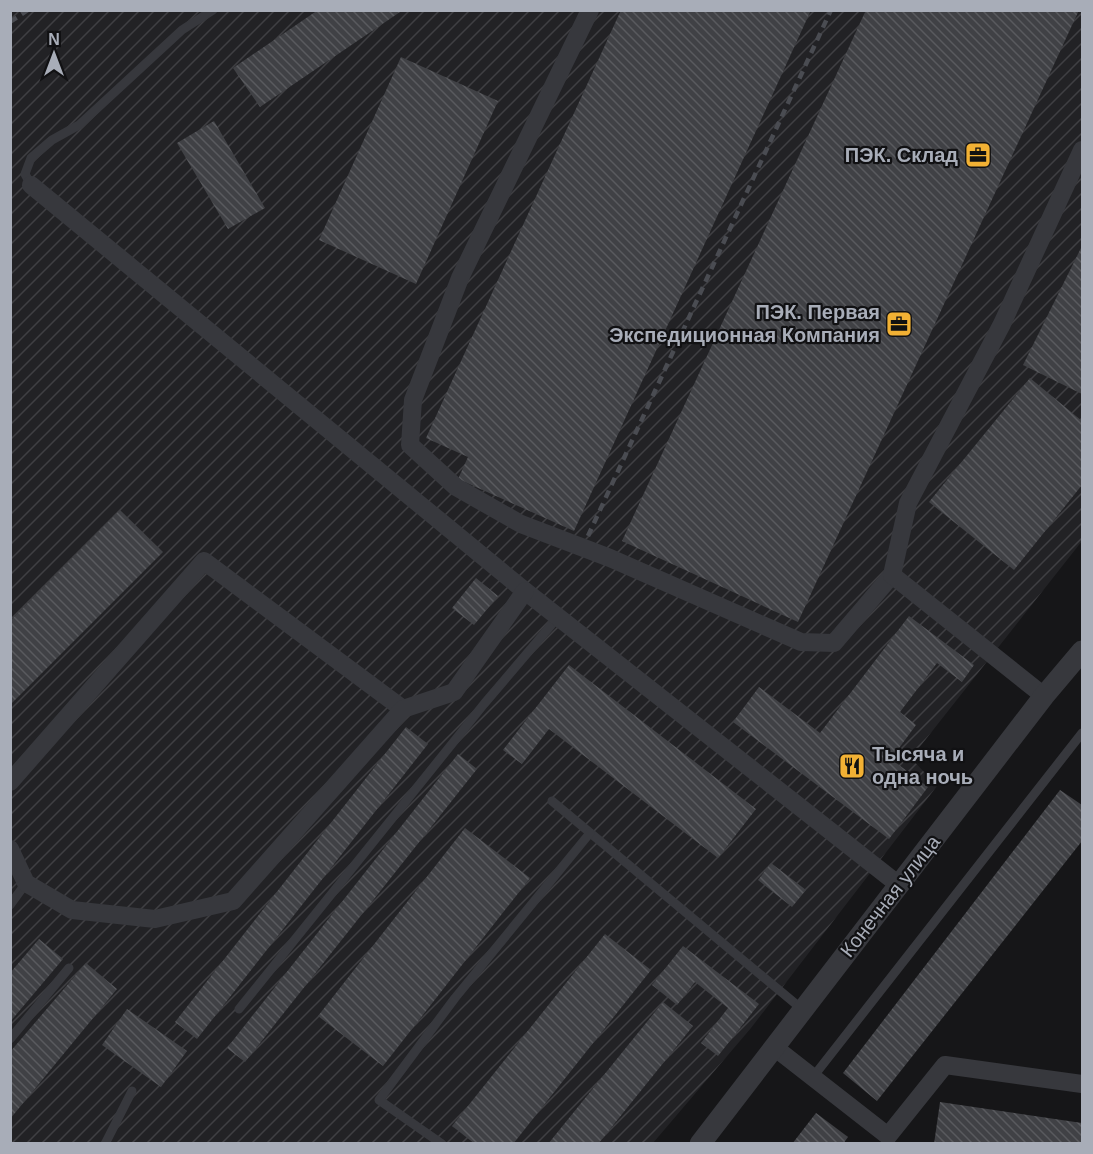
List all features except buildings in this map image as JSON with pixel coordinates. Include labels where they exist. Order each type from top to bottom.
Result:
[{"type":"street","points":[[590,10],[460,278],[413,400],[410,445],[456,487],[522,524],[610,558],[801,642],[834,643],[892,575],[909,503],[1002,324],[1083,150]]},
{"type":"street","points":[[31,185],[558,618],[899,885]]},
{"type":"street","points":[[10,782],[204,561],[403,709]]},
{"type":"street","points":[[892,575],[1044,696]]},
{"type":"street","points":[[10,849],[27,883],[72,910],[155,919],[233,901],[403,709],[454,692],[525,591]]},
{"type":"street","name":"Конечная улица","points":[[700,1143],[1044,696],[1083,651]]},
{"type":"street","points":[[774,1047],[813,1077],[886,1140],[945,1065],[1083,1084]]},
{"type":"lane","points":[[31,185],[25,174],[31,158],[52,140],[79,125],[182,30],[213,10]]},
{"type":"lane","points":[[239,1010],[484,704],[558,618]]},
{"type":"lane","points":[[813,1077],[1083,733]]},
{"type":"lane","points":[[552,801],[802,1010]]},
{"type":"lane","points":[[442,1143],[379,1100],[455,998],[590,833]]},
{"type":"lane","points":[[10,905],[27,883]]},
{"type":"lane","points":[[10,1039],[69,968]]},
{"type":"lane","points":[[105,1143],[132,1091]]},
{"type":"shaded area","points":[[10,11],[1082,11],[1082,541],[911,758],[937,786],[751,1028],[653,1143],[11,1143]]},
{"type":"railway","points":[[10,22],[28,10]]},
{"type":"railway","points":[[588,536],[831,10]]},
{"type":"place","name":"ПЭК. Склад","points":[[978,155]]},
{"type":"place","name":"ПЭК. Первая Экспедиционная Компания","points":[[899,324]]},
{"type":"place","name":"Тысяча и одна ночь","points":[[852,766]]}]
